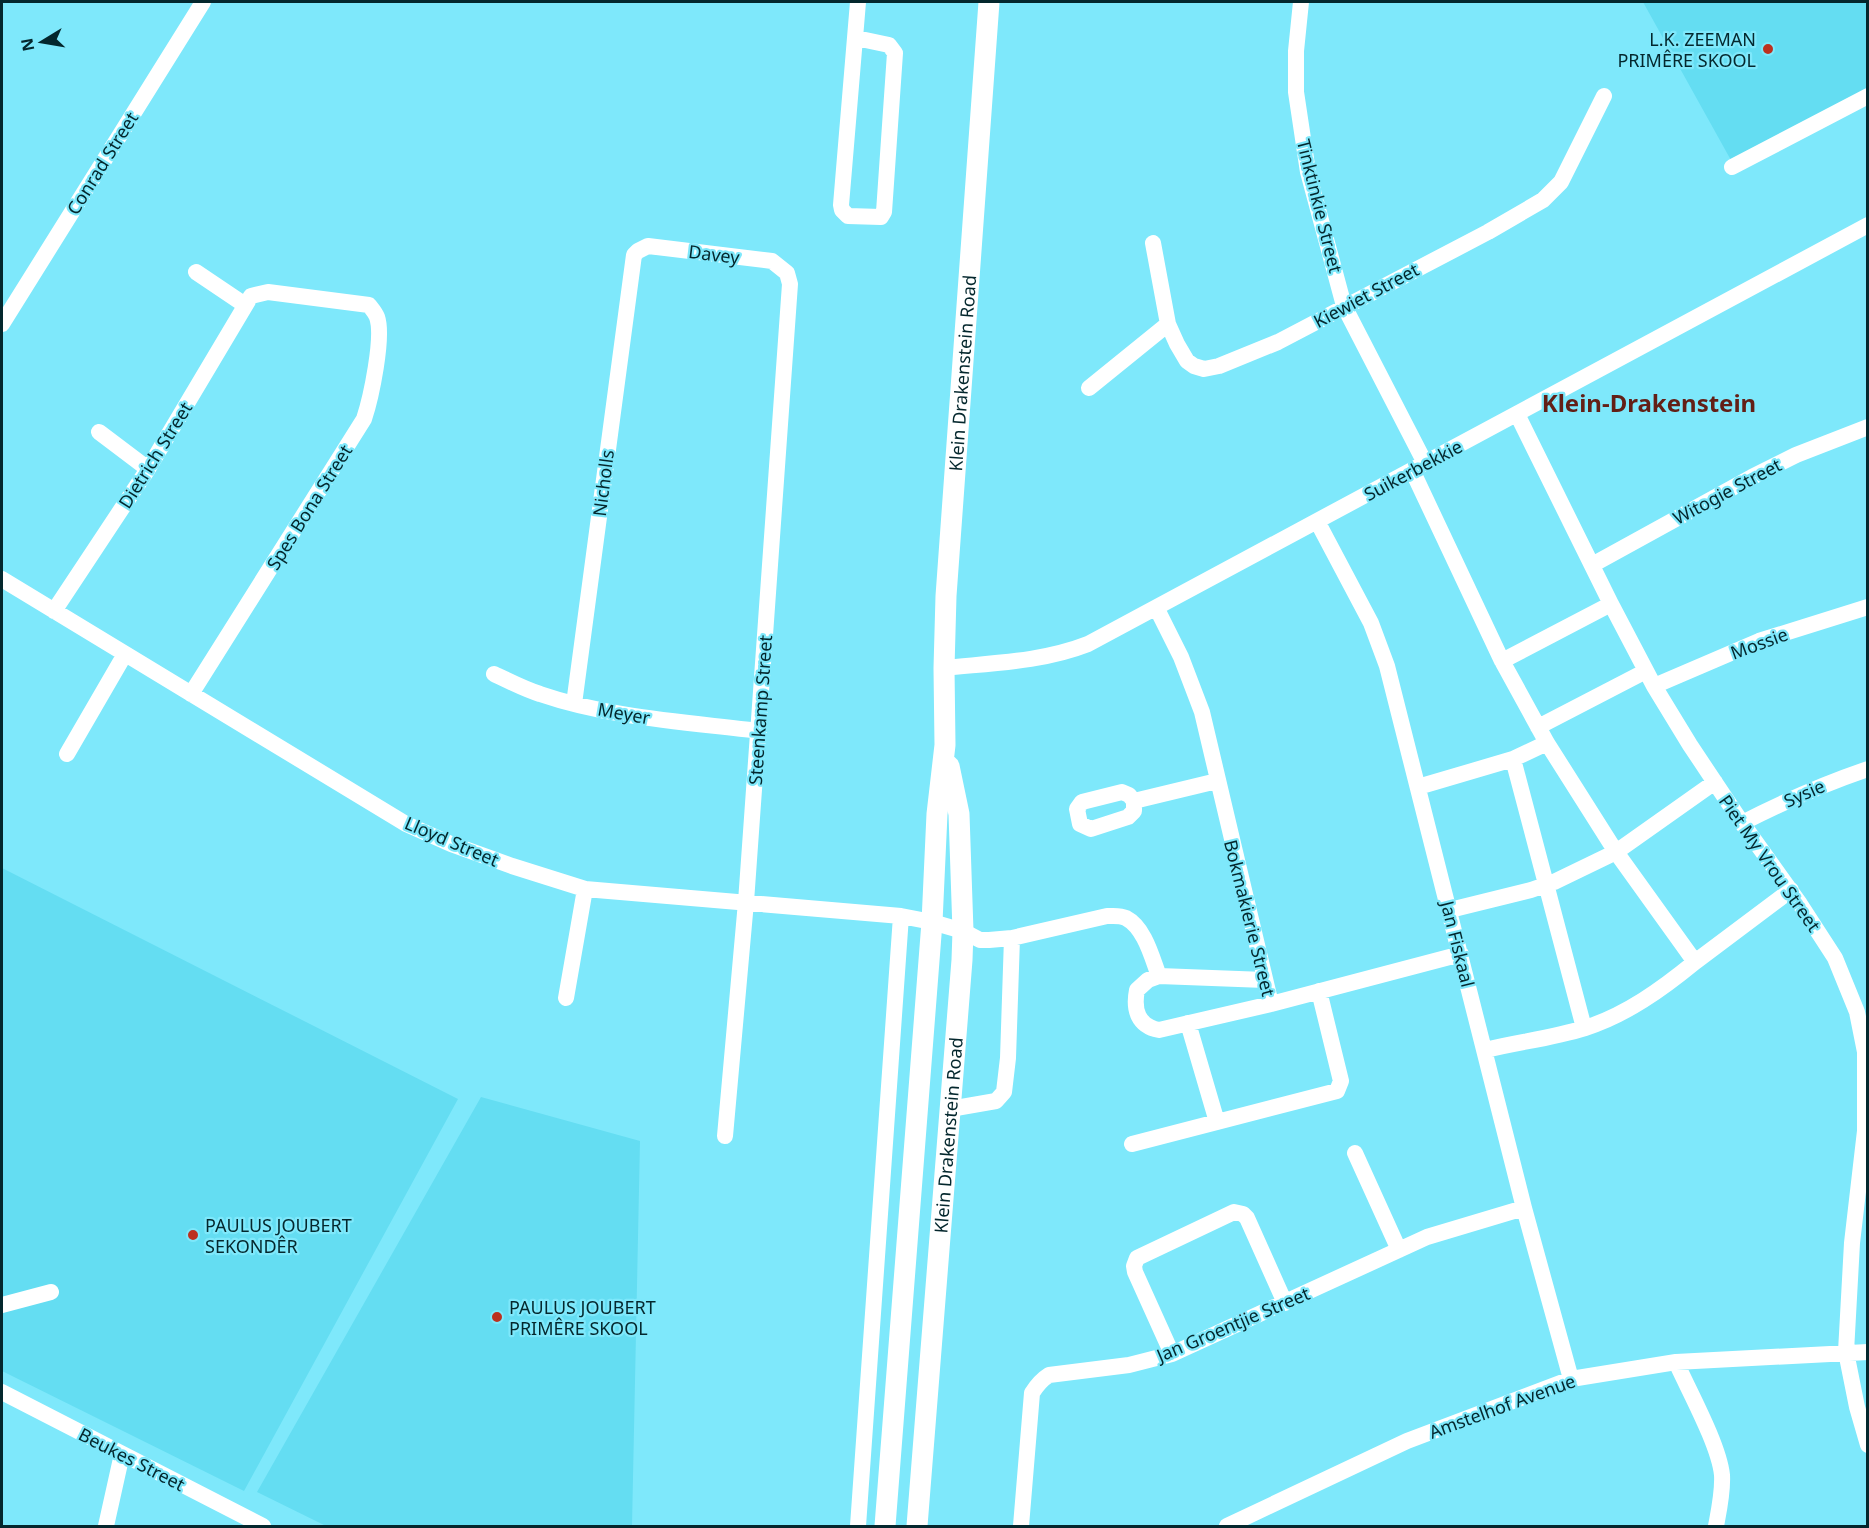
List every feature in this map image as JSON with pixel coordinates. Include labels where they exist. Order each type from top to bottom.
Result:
[{"type":"main road","name":"Klein Drakenstein Road","points":[[885,1527],[932,922],[937,814],[945,745],[944,668],[947,585],[989,2]]},
{"type":"main road","name":"Klein Drakenstein Road","points":[[917,1527],[963,932],[959,814],[945,745]]},
{"type":"street","name":"Conrad Street","points":[[2,324],[203,2]]},
{"type":"street","points":[[856,38],[889,45],[895,53],[884,212],[880,217],[848,216],[842,210],[841,205],[858,2]]},
{"type":"street","name":"Tinktinkie Street","points":[[1301,2],[1296,51],[1296,92],[1300,125],[1308,172],[1344,306],[1418,466],[1502,661],[1547,743],[1616,852],[1695,962]]},
{"type":"street","name":"Kiewiet Street","points":[[1153,243],[1168,324],[1186,360],[1204,369],[1219,366],[1278,342],[1488,232],[1544,200],[1561,182],[1604,96]]},
{"type":"street","points":[[1731,167],[1868,96]]},
{"type":"street","name":"Suikerbekkie","points":[[944,668],[1035,659],[1064,654],[1088,644],[1157,609],[1868,225]]},
{"type":"street","name":"Davey","points":[[632,261],[638,251],[648,246],[772,261],[787,273],[790,284]]},
{"type":"street","name":"Nicholls","points":[[574,704],[632,261]]},
{"type":"street","points":[[196,272],[248,301]]},
{"type":"street","name":"Steenkamp Street","points":[[725,1136],[746,902],[790,284]]},
{"type":"street","name":"Spes Bona Street","points":[[190,694],[364,419],[373,388],[379,328],[377,318],[369,305],[268,292],[248,301]]},
{"type":"street","name":"Dietrich Street","points":[[54,611],[148,469],[248,301]]},
{"type":"street","points":[[1089,388],[1168,324]]},
{"type":"street","name":"Piet My Vrou Street","points":[[1517,414],[1654,686],[1742,823],[1791,890],[1835,958],[1862,1009],[1865,1052],[1865,1131],[1852,1243],[1846,1352],[1857,1407],[1868,1445]]},
{"type":"street","name":"Witogie Street","points":[[1592,565],[1770,468],[1796,455],[1868,427]]},
{"type":"street","points":[[99,432],[148,469]]},
{"type":"street","name":"Jan Fiskaal","points":[[1317,521],[1371,622],[1387,666],[1524,1208],[1571,1379]]},
{"type":"street","name":"Lloyd Street","points":[[2,579],[406,824],[471,852],[585,889],[902,916],[932,922],[980,940],[1012,938],[1107,916],[1119,916],[1127,919],[1136,927],[1146,943],[1159,976]]},
{"type":"street","points":[[1502,661],[1611,604]]},
{"type":"street","name":"Mossie","points":[[1654,686],[1759,641],[1868,607]]},
{"type":"street","name":"Bokmakierie Street","points":[[1157,609],[1182,657],[1202,712],[1271,1004],[1461,954]]},
{"type":"street","points":[[67,754],[125,654]]},
{"type":"street","points":[[1538,727],[1646,671]]},
{"type":"street","name":"Meyer","points":[[494,674],[538,694],[574,704],[640,717],[759,731]]},
{"type":"street","points":[[1418,787],[1513,759],[1547,743]]},
{"type":"street","points":[[1513,759],[1584,1028]]},
{"type":"street","name":"Sysie","points":[[1742,823],[1831,781],[1868,769]]},
{"type":"street","points":[[1134,801],[1217,781]]},
{"type":"street","points":[[1450,910],[1545,885],[1616,852],[1715,782]]},
{"type":"street","points":[[566,998],[585,889]]},
{"type":"street","points":[[1485,1050],[1584,1028],[1633,1006],[1669,984],[1791,890]]},
{"type":"street","points":[[858,1527],[902,916]]},
{"type":"street","points":[[950,1110],[996,1101],[1004,1092],[1008,1058],[1012,938]]},
{"type":"street","points":[[1265,980],[1159,976],[1148,980],[1137,990],[1136,1010],[1141,1020],[1149,1028],[1159,1030],[1271,1004]]},
{"type":"street","points":[[1132,1144],[1337,1091],[1341,1081],[1319,991]]},
{"type":"street","points":[[1188,1023],[1217,1122]]},
{"type":"street","points":[[1355,1153],[1399,1250]]},
{"type":"street","name":"Jan Groentjie Street","points":[[1021,1527],[1032,1394],[1036,1385],[1049,1376],[1129,1365],[1172,1354],[1427,1237],[1524,1208]]},
{"type":"street","points":[[1172,1354],[1135,1272],[1134,1262],[1137,1258],[1234,1212],[1243,1214],[1247,1218],[1286,1303]]},
{"type":"street","points":[[2,1305],[51,1292]]},
{"type":"street","name":"Amstelhof Avenue","points":[[1227,1527],[1407,1441],[1571,1379],[1676,1362],[1868,1352]]},
{"type":"street","points":[[1676,1362],[1708,1432],[1720,1465],[1722,1476],[1716,1527]]},
{"type":"street","name":"Beukes Street","points":[[2,1392],[263,1527]]},
{"type":"street","points":[[106,1527],[122,1454]]},
{"type":"shaded area","name":"L.K. ZEEMAN PRIMÊRE SKOOL","points":[[1643,2],[1867,2],[1867,97],[1737,171]]},
{"type":"shaded area","name":"PAULUS JOUBERT SEKONDÊR","points":[[2,868],[458,1099],[244,1491],[2,1371]]},
{"type":"shaded area","name":"PAULUS JOUBERT PRIMÊRE SKOOL","points":[[481,1097],[640,1141],[632,1526],[326,1526],[257,1492]]},
{"type":"place","name":"L.K. ZEEMAN PRIMÊRE SKOOL","points":[[1768,49]]},
{"type":"place","name":"PAULUS JOUBERT SEKONDÊR","points":[[193,1235]]},
{"type":"place","name":"PAULUS JOUBERT PRIMÊRE SKOOL","points":[[497,1317]]},
{"type":"district","name":"Klein-Drakenstein","points":[[1649,402]]}]
